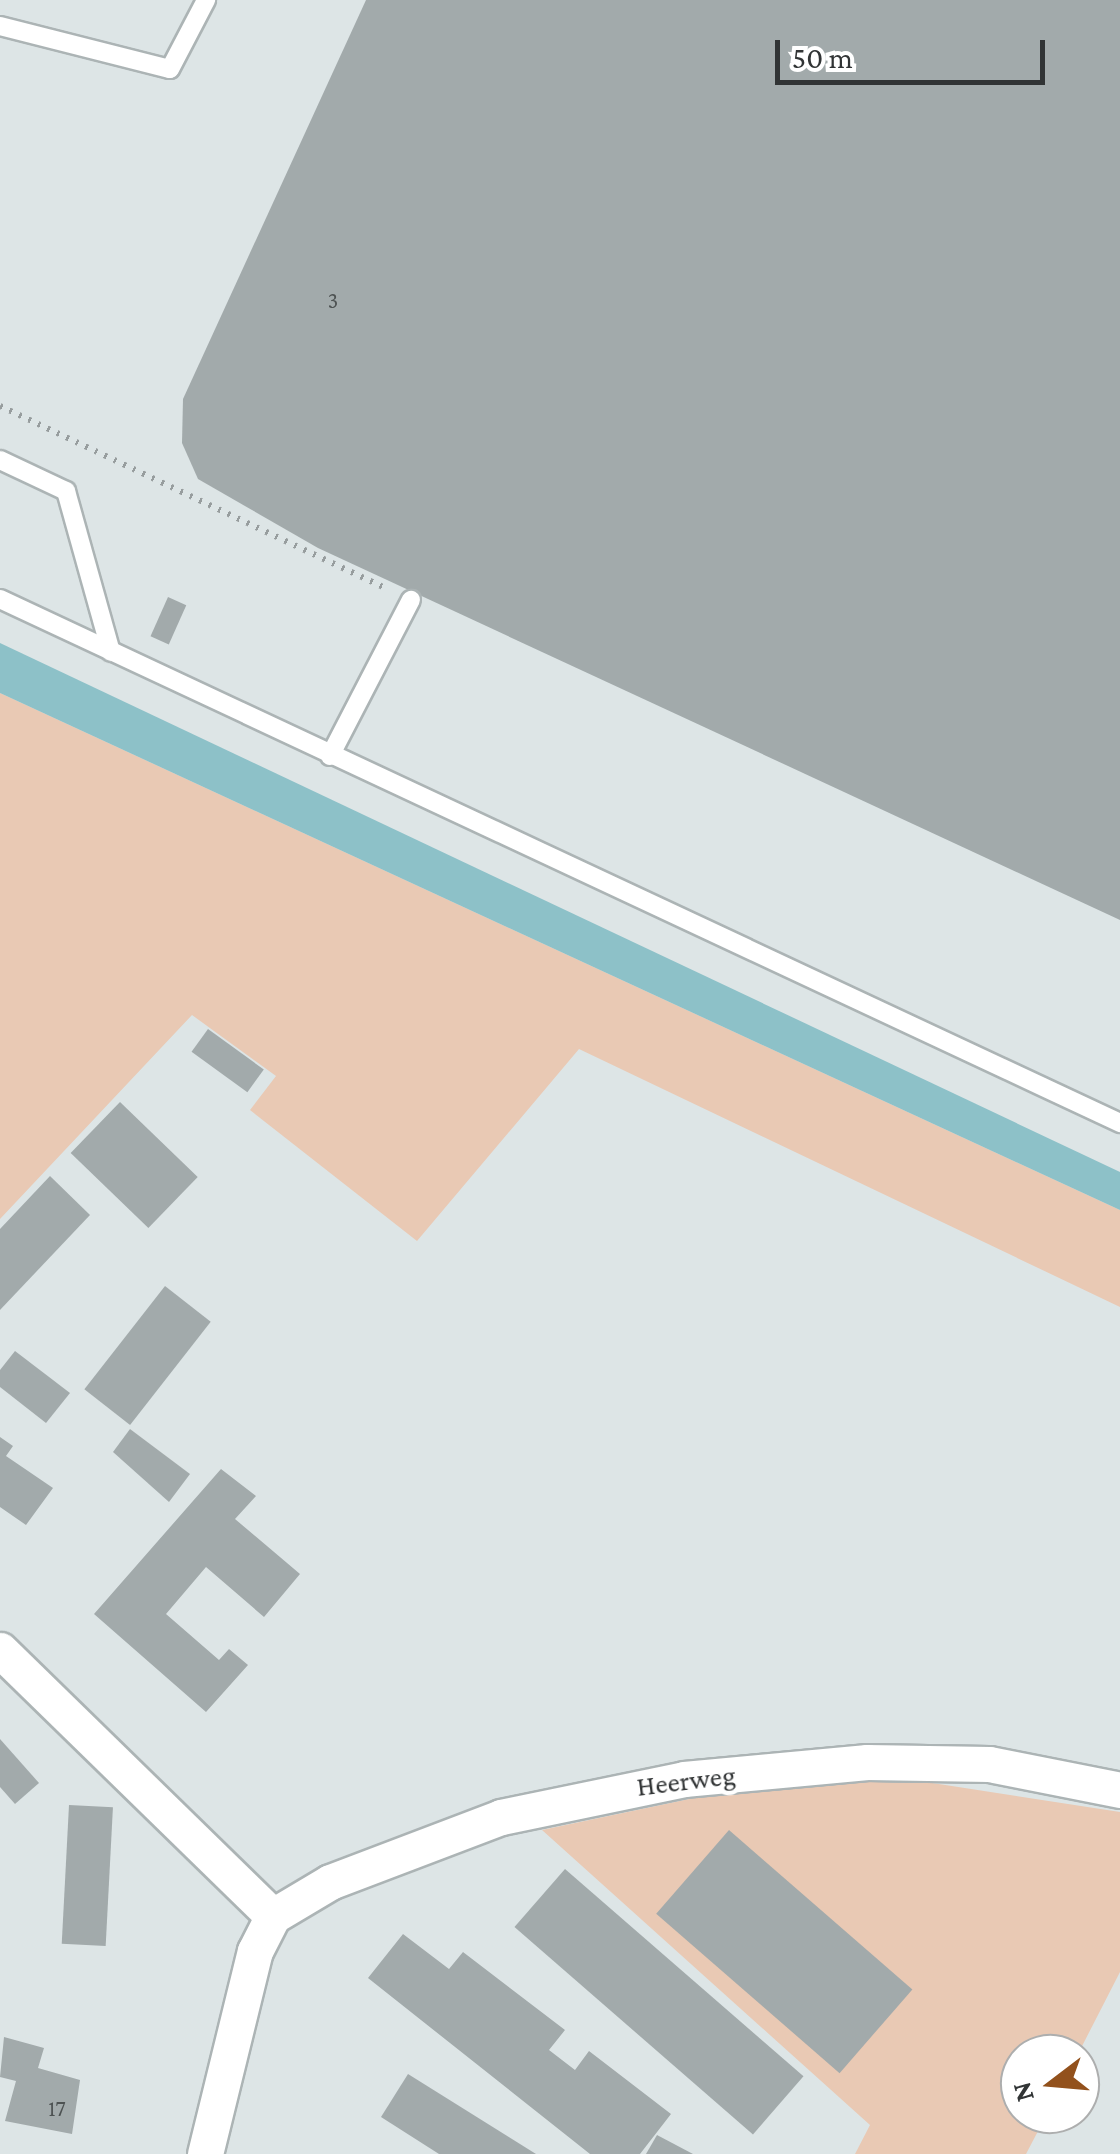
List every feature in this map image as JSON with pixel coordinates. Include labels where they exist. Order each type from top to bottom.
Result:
[{"type":"street","points":[[0,1650],[273,1916],[255,1951],[205,2154]]},
{"type":"street","name":"Heerweg","points":[[273,1916],[330,1882],[501,1817],[684,1779],[866,1762],[989,1764],[1120,1790]]},
{"type":"lane","points":[[0,26],[170,69],[206,0]]},
{"type":"lane","points":[[0,460],[66,491],[111,652]]},
{"type":"lane","points":[[0,599],[1120,1124]]},
{"type":"lane","points":[[330,756],[411,600]]},
{"type":"path","points":[[0,406],[411,600]]},
{"type":"shaded area","points":[[0,693],[1120,1210],[1120,1307],[579,1049],[417,1241],[250,1110],[276,1076],[192,1015],[0,1219]]},
{"type":"shaded area","points":[[913,1780],[1120,1812],[1120,1972],[1088,2034],[1000,2034],[1000,2134],[1036,2134],[1026,2154],[855,2154],[870,2125],[542,1830],[775,1781]]},
{"type":"water","points":[[0,643],[1120,1172],[1120,1210],[0,693]]},
{"type":"building","points":[[366,0],[1120,0],[1120,920],[318,548],[198,479],[182,443],[183,399]]},
{"type":"building","points":[[168,597],[186,605],[169,644],[151,636]]},
{"type":"building","points":[[208,1029],[264,1070],[247,1092],[192,1052]]},
{"type":"building","points":[[120,1102],[198,1177],[148,1228],[71,1153]]},
{"type":"building","points":[[50,1176],[90,1215],[0,1310],[0,1229]]},
{"type":"building","points":[[165,1286],[211,1322],[130,1425],[84,1389]]},
{"type":"building","points":[[15,1351],[70,1393],[46,1423],[0,1387],[0,1370]]},
{"type":"building","points":[[130,1429],[190,1474],[169,1502],[113,1452]]},
{"type":"building","points":[[0,1437],[13,1446],[6,1456],[53,1488],[26,1525],[0,1507]]},
{"type":"building","points":[[221,1469],[256,1496],[235,1519],[300,1574],[264,1617],[206,1567],[166,1614],[219,1660],[229,1649],[248,1665],[206,1712],[94,1614]]},
{"type":"building","points":[[0,1739],[39,1783],[15,1804],[0,1787]]},
{"type":"building","points":[[69,1805],[113,1807],[106,1946],[62,1944]]},
{"type":"building","points":[[729,1830],[912,1989],[840,2073],[656,1914]]},
{"type":"building","points":[[565,1869],[803,2076],[753,2134],[514,1927]]},
{"type":"building","points":[[403,1934],[449,1969],[463,1952],[565,2030],[549,2050],[575,2070],[589,2051],[671,2114],[640,2154],[590,2154],[368,1978]]},
{"type":"building","points":[[4,2037],[44,2048],[38,2068],[80,2080],[72,2134],[5,2121],[16,2081],[0,2077]]},
{"type":"building","points":[[408,2074],[536,2154],[439,2154],[381,2117]]},
{"type":"building","points":[[657,2135],[693,2154],[646,2154]]}]
